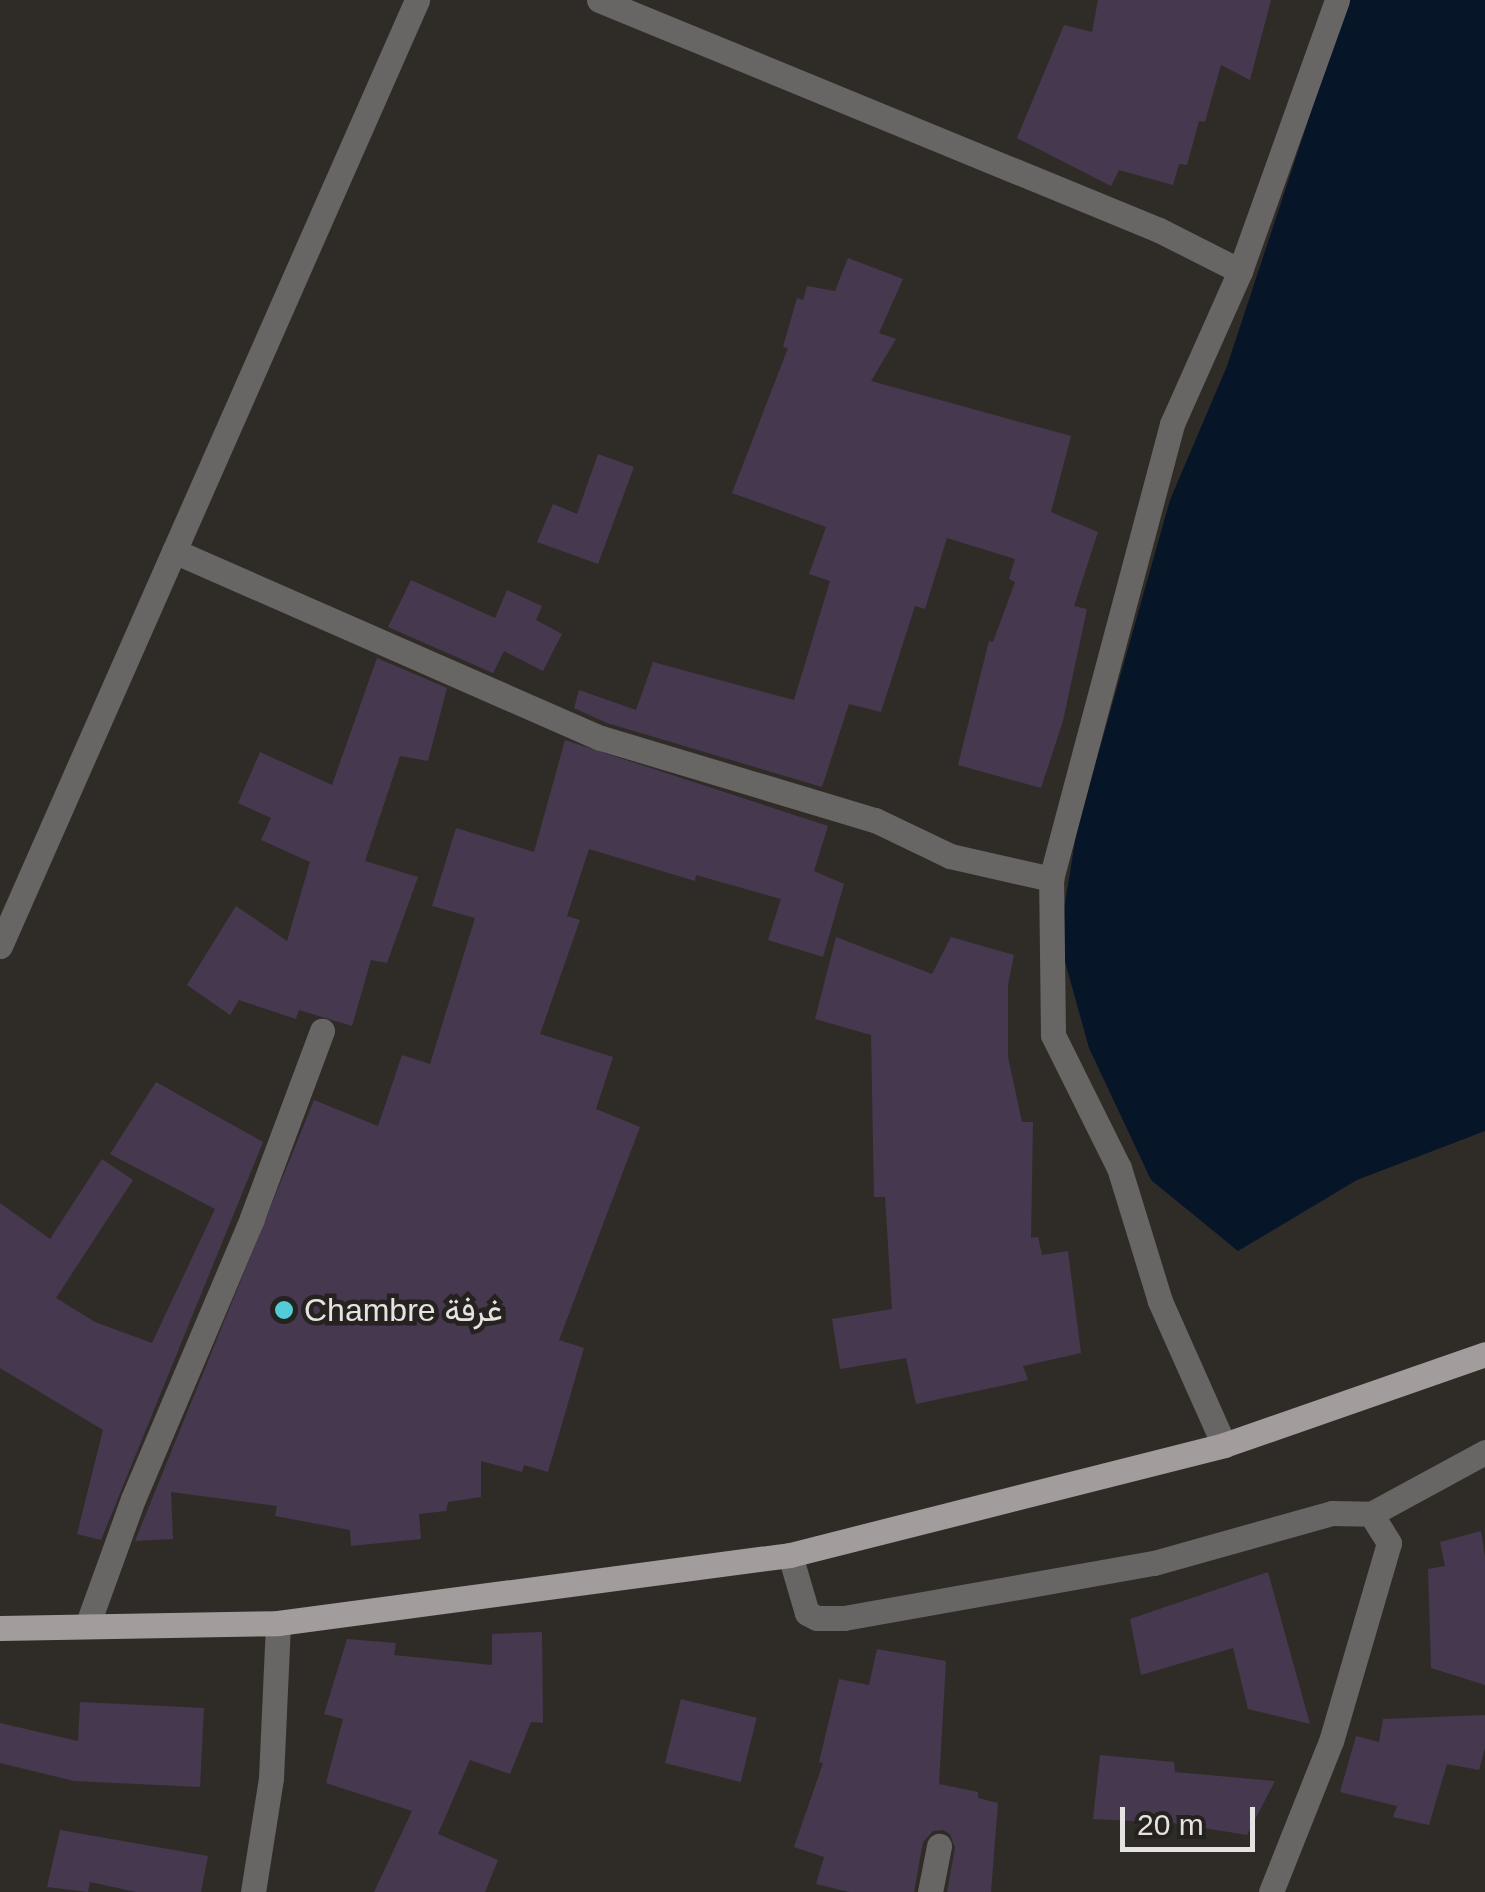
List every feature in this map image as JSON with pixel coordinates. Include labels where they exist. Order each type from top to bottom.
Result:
[{"type":"main road","points":[[0,1628],[278,1623],[790,1555],[1224,1446],[1485,1354]]},
{"type":"street","points":[[0,946],[417,0]]},
{"type":"street","points":[[598,0],[1160,230],[1240,271]]},
{"type":"street","points":[[1224,1446],[1160,1301],[1119,1168],[1054,1035],[1051,879],[1172,424],[1240,271],[1338,0]]},
{"type":"street","points":[[174,551],[601,738],[875,820],[950,856],[1051,879]]},
{"type":"street","points":[[87,1626],[134,1498],[252,1218],[322,1031]]},
{"type":"street","points":[[790,1555],[807,1613],[817,1618],[844,1618],[1154,1564],[1332,1513],[1372,1514],[1485,1452]]},
{"type":"street","points":[[1271,1892],[1331,1741],[1388,1543],[1372,1514]]},
{"type":"street","points":[[253,1892],[271,1778],[278,1623]]},
{"type":"street","points":[[930,1892],[939,1846]]},
{"type":"water","points":[[1348,0],[1485,0],[1485,1131],[1357,1180],[1238,1251],[1151,1180],[1089,1048],[1059,940],[1077,829],[1170,500],[1227,366]]},
{"type":"building","points":[[1098,0],[1271,0],[1250,80],[1221,65],[1205,122],[1199,121],[1187,165],[1179,164],[1173,185],[1119,170],[1111,186],[1017,138],[1064,25],[1092,32]]},
{"type":"building","points":[[848,258],[903,279],[879,333],[896,339],[871,381],[1071,436],[1051,512],[1098,532],[1074,606],[1087,609],[1063,721],[1041,788],[958,765],[989,641],[993,642],[1015,582],[1009,579],[1015,559],[947,538],[925,609],[915,606],[881,712],[849,704],[822,787],[607,723],[574,708],[579,690],[636,710],[653,662],[794,700],[830,581],[809,574],[826,527],[732,493],[788,348],[783,347],[797,298],[803,300],[807,286],[835,291]]},
{"type":"building","points":[[598,454],[634,467],[598,564],[537,542],[553,504],[577,514]]},
{"type":"building","points":[[411,580],[495,618],[507,590],[542,606],[536,620],[562,634],[543,671],[504,651],[493,673],[388,627]]},
{"type":"building","points":[[377,658],[447,688],[428,761],[400,756],[365,861],[418,877],[387,963],[371,960],[352,1026],[299,1010],[296,1019],[239,1000],[230,1015],[187,985],[236,906],[287,941],[310,862],[261,840],[271,818],[238,803],[260,752],[332,785]]},
{"type":"building","points":[[565,740],[828,826],[814,871],[844,884],[823,957],[768,940],[781,899],[696,875],[695,881],[589,849],[567,916],[580,920],[540,1034],[613,1057],[596,1109],[640,1127],[559,1340],[584,1348],[548,1472],[524,1465],[522,1472],[481,1461],[481,1497],[448,1502],[446,1511],[419,1514],[421,1539],[351,1546],[350,1530],[275,1516],[277,1506],[171,1492],[173,1539],[135,1541],[314,1100],[378,1126],[402,1055],[430,1064],[475,918],[432,906],[456,828],[534,852]]},
{"type":"building","points":[[836,937],[932,974],[951,937],[1014,955],[1008,985],[1008,1057],[1022,1122],[1033,1122],[1031,1238],[1038,1237],[1042,1255],[1068,1251],[1081,1353],[1023,1366],[1028,1380],[916,1404],[906,1358],[840,1369],[832,1319],[892,1309],[885,1197],[874,1197],[871,1035],[815,1019]]},
{"type":"building","points":[[156,1082],[263,1142],[101,1540],[77,1534],[103,1430],[0,1368],[0,1203],[50,1239],[102,1159],[133,1180],[56,1298],[95,1322],[152,1343],[215,1209],[110,1154]]},
{"type":"building","points":[[1481,1531],[1485,1557],[1485,1685],[1431,1668],[1428,1569],[1445,1566],[1440,1542]]},
{"type":"building","points":[[1268,1572],[1310,1724],[1248,1709],[1233,1648],[1141,1675],[1130,1619]]},
{"type":"building","points":[[542,1632],[543,1723],[531,1722],[510,1774],[470,1760],[438,1834],[498,1860],[485,1892],[374,1892],[412,1811],[326,1783],[343,1719],[324,1714],[347,1639],[396,1643],[394,1655],[492,1665],[492,1634]]},
{"type":"building","points":[[877,1649],[946,1661],[939,1784],[978,1792],[978,1798],[998,1803],[991,1892],[947,1892],[955,1848],[950,1834],[943,1830],[933,1831],[923,1842],[914,1892],[849,1892],[816,1884],[824,1857],[794,1847],[823,1763],[819,1762],[839,1679],[869,1685]]},
{"type":"building","points":[[681,1699],[757,1718],[741,1782],[665,1763]]},
{"type":"building","points":[[80,1702],[204,1708],[200,1787],[74,1781],[0,1763],[0,1723],[78,1741]]},
{"type":"building","points":[[1485,1715],[1485,1748],[1479,1770],[1447,1764],[1429,1825],[1393,1817],[1397,1806],[1340,1792],[1356,1736],[1379,1742],[1383,1719]]},
{"type":"building","points":[[1100,1755],[1174,1762],[1175,1772],[1275,1781],[1247,1835],[1173,1823],[1093,1819]]},
{"type":"building","points":[[60,1830],[208,1856],[201,1892],[136,1892],[90,1882],[88,1892],[47,1887]]},
{"type":"place","name":"Chambre غرفة","points":[[284,1310]]}]
